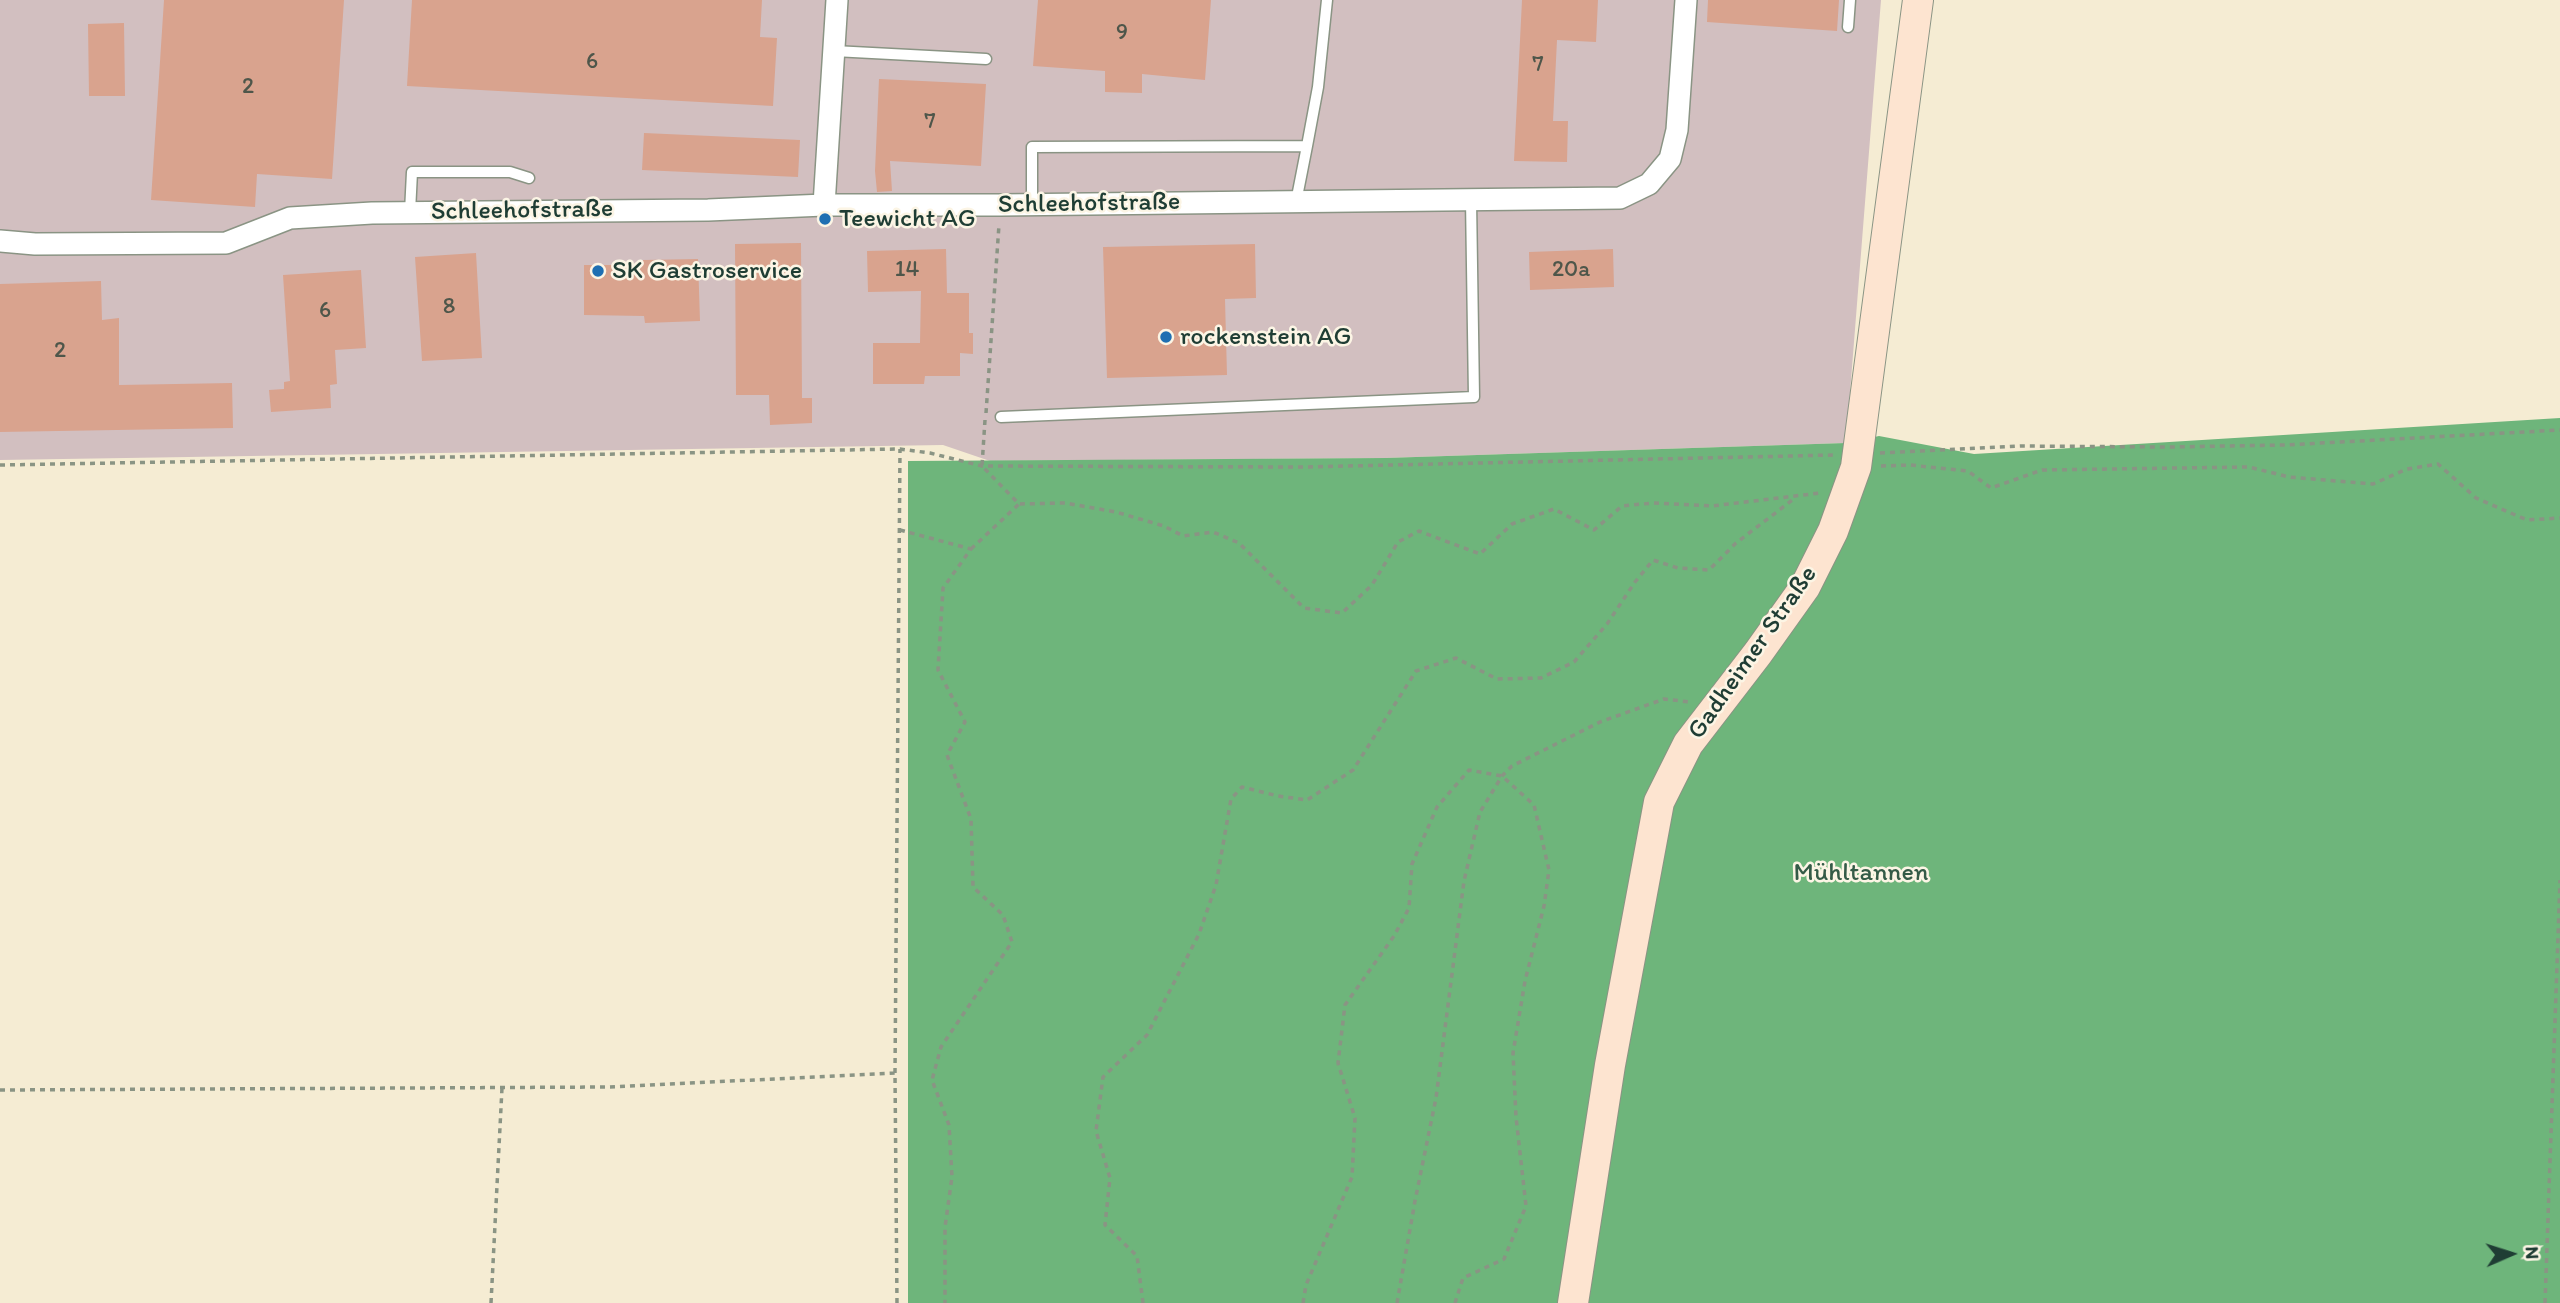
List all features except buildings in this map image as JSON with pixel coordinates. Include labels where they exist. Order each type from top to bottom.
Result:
[{"type":"street","points":[[824,205],[837,0]]},
{"type":"street","name":"Schleehofstraße","points":[[0,241],[35,244],[226,243],[290,218],[410,212],[824,205],[1620,198],[1649,184],[1670,159],[1677,130],[1686,0]]},
{"type":"street","name":"Gadheimer Straße","points":[[1573,1303],[1610,1065],[1659,802],[1688,744],[1805,587],[1833,531],[1856,461],[1918,0]]},
{"type":"lane","points":[[1296,202],[1318,86],[1327,0]]},
{"type":"lane","points":[[1848,27],[1850,0]]},
{"type":"lane","points":[[834,51],[986,59]]},
{"type":"lane","points":[[1032,205],[1032,147],[1307,146]]},
{"type":"lane","points":[[410,212],[412,172],[510,172],[529,177]]},
{"type":"lane","points":[[1001,417],[1474,397],[1471,200]]},
{"type":"path","points":[[1000,205],[982,466],[1019,504]]},
{"type":"path","points":[[0,465],[900,449],[930,453],[982,466],[1303,467],[1856,461],[2020,446],[2285,445],[2560,430]]},
{"type":"path","points":[[897,1303],[895,1073],[900,449]]},
{"type":"path","points":[[1856,461],[1968,471],[1991,488],[2042,470],[2249,467],[2289,477],[2373,484],[2407,469],[2438,464],[2476,498],[2527,520],[2560,518]]},
{"type":"path","points":[[945,1303],[945,1227],[952,1177],[949,1125],[932,1080],[941,1047],[1012,942],[1003,915],[973,887],[971,819],[947,755],[965,722],[938,670],[943,588],[971,549],[1019,504],[1065,503],[1115,512],[1164,526],[1183,536],[1213,532],[1239,542],[1304,608],[1342,613],[1372,585],[1398,542],[1419,531],[1480,554],[1512,524],[1555,509],[1594,530],[1622,506],[1653,503],[1712,506],[1823,492]]},
{"type":"path","points":[[1143,1303],[1137,1256],[1105,1225],[1110,1178],[1096,1131],[1103,1077],[1147,1035],[1199,934],[1216,885],[1231,799],[1242,787],[1307,800],[1353,769],[1416,671],[1456,658],[1497,679],[1541,678],[1574,663],[1607,624],[1653,560],[1678,568],[1709,570],[1736,543],[1797,497]]},
{"type":"path","points":[[900,530],[971,549]]},
{"type":"path","points":[[1397,1303],[1436,1098],[1464,881],[1480,813],[1502,776],[1512,766],[1600,722],[1664,699],[1717,705]]},
{"type":"path","points":[[1303,1303],[1306,1285],[1352,1177],[1355,1118],[1338,1063],[1345,1005],[1394,936],[1409,908],[1412,864],[1437,807],[1469,770],[1502,776],[1534,805],[1549,870],[1544,906],[1525,981],[1513,1053],[1516,1117],[1526,1206],[1504,1259],[1463,1278],[1455,1303]]},
{"type":"path","points":[[2545,1303],[2560,880]]},
{"type":"path","points":[[0,1090],[610,1087],[895,1073]]},
{"type":"path","points":[[491,1303],[502,1088]]},
{"type":"shaded area","points":[[0,0],[1881,0],[1846,443],[1385,458],[990,461],[943,445],[0,460]]},
{"type":"green space","name":"Mühltannen","points":[[2560,418],[2560,1303],[908,1303],[908,461],[1385,458],[1846,443],[1879,436],[1974,454]]},
{"type":"place","name":"Teewicht AG","points":[[825,219]]},
{"type":"place","name":"SK Gastroservice","points":[[598,271]]},
{"type":"place","name":"rockenstein AG","points":[[1166,337]]}]
